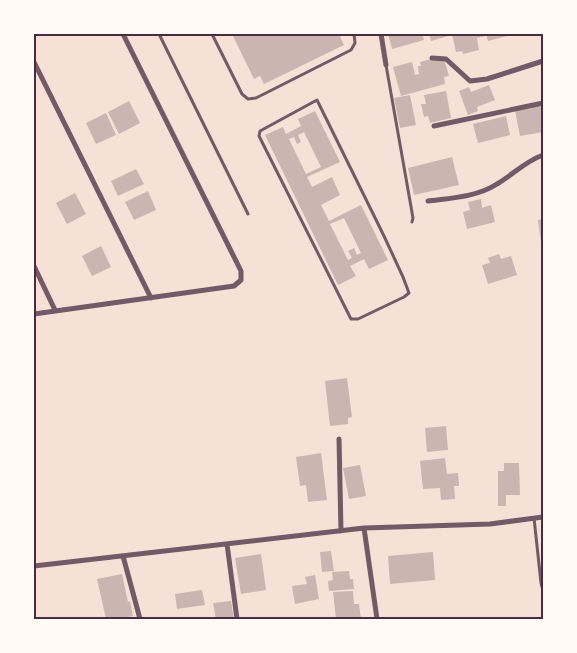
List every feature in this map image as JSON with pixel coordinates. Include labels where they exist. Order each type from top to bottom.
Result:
[{"type":"street","points":[[34,314],[234,286],[241,280],[241,271],[123,34]]},
{"type":"street","points":[[381,34],[386,65]]},
{"type":"street","points":[[432,58],[446,59],[470,81],[487,79],[543,61]]},
{"type":"street","points":[[34,62],[151,298]]},
{"type":"street","points":[[434,126],[543,102]]},
{"type":"street","points":[[428,201],[471,194],[496,185],[530,160],[543,155]]},
{"type":"street","points":[[34,266],[55,310]]},
{"type":"street","points":[[339,439],[341,531]]},
{"type":"street","points":[[34,566],[364,528],[490,524],[543,517]]},
{"type":"street","points":[[364,528],[377,619]]},
{"type":"street","points":[[227,544],[237,619]]},
{"type":"street","points":[[123,556],[140,619]]},
{"type":"lane","points":[[159,34],[248,214]]},
{"type":"lane","points":[[212,34],[242,94],[248,98],[256,98],[351,50],[355,43],[354,34]]},
{"type":"lane","points":[[386,65],[413,218],[412,222]]},
{"type":"lane","points":[[317,100],[384,236],[403,277],[408,293],[404,297],[358,319],[351,319],[259,136],[260,131],[317,100]]},
{"type":"lane","points":[[534,518],[543,591]]},
{"type":"building","points":[[232,34],[339,34],[344,45],[264,84],[260,76],[254,79]]},
{"type":"building","points":[[388,34],[422,34],[424,40],[392,49]]},
{"type":"building","points":[[429,34],[447,34],[448,36],[431,41]]},
{"type":"building","points":[[452,34],[485,34],[485,36],[477,38],[479,50],[463,54],[462,51],[456,52]]},
{"type":"building","points":[[486,34],[515,34],[488,41]]},
{"type":"building","points":[[443,56],[449,76],[444,77],[445,84],[401,96],[393,67],[412,62],[415,75],[419,74],[418,66],[421,66],[420,62]]},
{"type":"building","points":[[489,85],[495,100],[477,107],[478,111],[468,115],[459,91],[469,87],[471,92]]},
{"type":"building","points":[[446,91],[451,118],[430,123],[428,116],[424,117],[421,104],[426,104],[424,95]]},
{"type":"building","points":[[410,95],[416,125],[400,128],[394,98]]},
{"type":"building","points":[[129,101],[140,123],[119,134],[108,112]]},
{"type":"building","points":[[540,105],[543,108],[543,132],[520,136],[515,110]]},
{"type":"building","points":[[315,111],[340,162],[307,177],[312,187],[332,177],[340,195],[321,205],[329,221],[361,205],[388,260],[369,269],[364,259],[350,266],[356,276],[338,285],[265,135],[283,127],[286,134],[301,126],[298,119]],"holes":[[[304,132],[321,167],[306,174],[289,139],[294,137],[297,144],[301,142],[298,135]],[[344,218],[361,253],[357,255],[354,248],[348,251],[352,258],[348,260],[330,224]]]},
{"type":"building","points":[[106,113],[116,135],[96,144],[86,123]]},
{"type":"building","points":[[506,116],[510,135],[478,143],[473,124]]},
{"type":"building","points":[[452,157],[459,185],[414,195],[408,168]]},
{"type":"building","points":[[136,169],[144,184],[118,196],[111,181]]},
{"type":"building","points":[[148,191],[156,210],[134,220],[125,202]]},
{"type":"building","points":[[75,193],[86,214],[67,224],[56,203]]},
{"type":"building","points":[[481,199],[482,208],[491,205],[495,222],[467,229],[463,212],[470,210],[468,202]]},
{"type":"building","points":[[543,219],[543,249],[542,249],[538,220]]},
{"type":"building","points":[[101,246],[111,267],[92,276],[82,256]]},
{"type":"building","points":[[499,254],[501,259],[511,256],[517,275],[488,284],[482,265],[490,263],[488,258]]},
{"type":"building","points":[[347,378],[352,417],[348,418],[348,424],[330,426],[325,381]]},
{"type":"building","points":[[446,426],[448,450],[427,452],[425,428]]},
{"type":"building","points":[[321,453],[327,500],[308,502],[306,485],[300,486],[296,457]]},
{"type":"building","points":[[445,458],[447,474],[458,473],[459,486],[454,486],[455,499],[441,500],[440,488],[423,489],[420,461]]},
{"type":"building","points":[[504,463],[519,463],[520,495],[506,495],[506,506],[498,506],[498,471],[504,471]]},
{"type":"building","points":[[360,465],[366,496],[349,499],[343,468]]},
{"type":"building","points":[[331,551],[334,571],[322,572],[320,552]]},
{"type":"building","points":[[433,552],[435,580],[390,584],[388,556]]},
{"type":"building","points":[[261,554],[266,590],[241,594],[235,558]]},
{"type":"building","points":[[349,571],[350,579],[353,579],[354,589],[329,591],[328,581],[333,580],[332,572]]},
{"type":"building","points":[[122,574],[133,616],[106,619],[97,579]]},
{"type":"building","points":[[315,575],[319,599],[295,604],[292,586],[307,584],[305,577]]},
{"type":"building","points":[[202,590],[205,605],[177,609],[175,594]]},
{"type":"building","points":[[353,591],[354,604],[359,604],[361,619],[336,619],[333,592]]},
{"type":"building","points":[[231,601],[234,619],[216,619],[213,603]]}]
